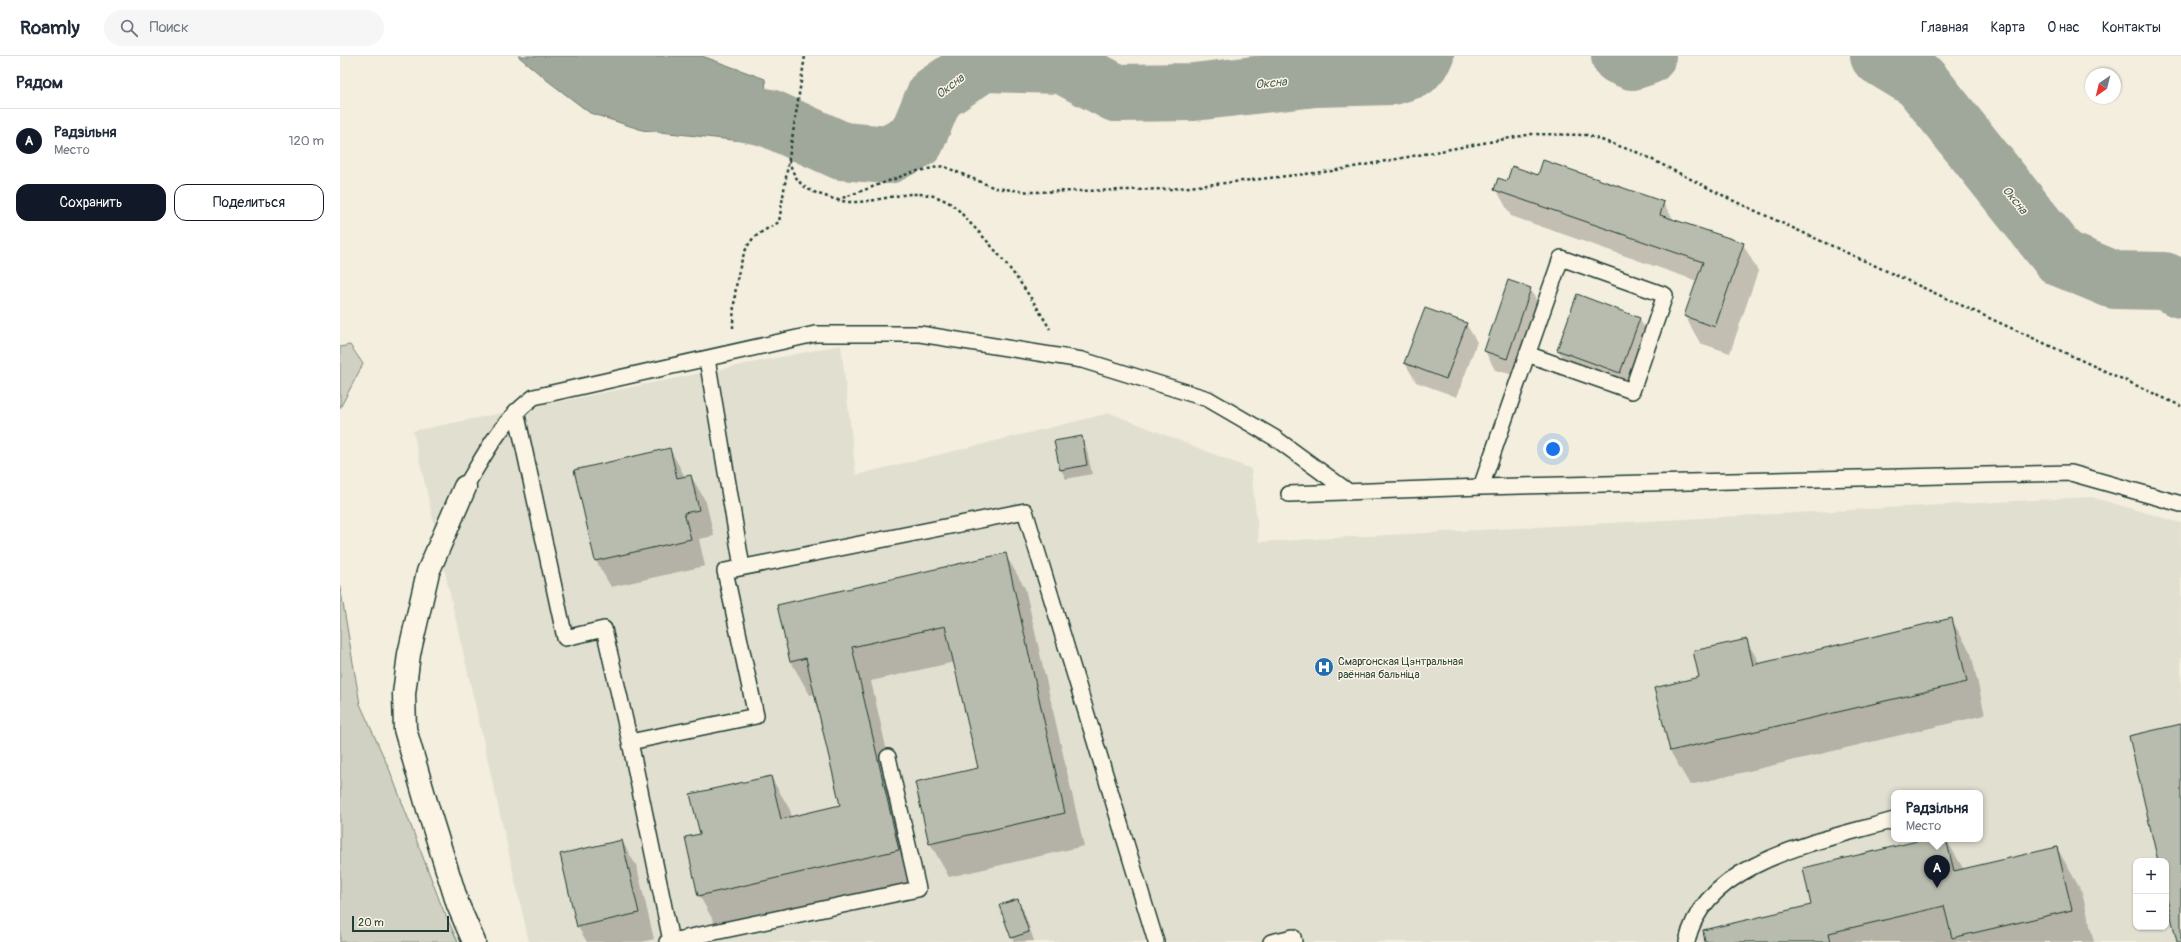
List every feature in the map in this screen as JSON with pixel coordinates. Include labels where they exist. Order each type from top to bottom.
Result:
[{"type":"street","points":[[466,488],[428,572],[409,654],[404,694],[405,729],[458,905],[474,942]]},
{"type":"lane","points":[[1481,487],[1527,354],[1561,258],[1665,295],[1632,391],[1527,354]]},
{"type":"lane","points":[[466,488],[498,433],[516,411],[534,397],[815,334],[920,334],[1082,360],[1208,399],[1275,438],[1348,492]]},
{"type":"lane","points":[[707,359],[742,568]]},
{"type":"lane","points":[[516,411],[565,638],[604,629],[630,742],[669,941],[918,889],[888,758]]},
{"type":"lane","points":[[1289,494],[1481,487],[2071,473],[2181,504]]},
{"type":"lane","points":[[630,742],[756,716],[725,571],[1025,511],[1156,942]]},
{"type":"lane","points":[[1687,942],[1702,907],[1722,887],[1743,870],[1770,857],[1891,821]]},
{"type":"lane","points":[[1271,942],[1293,937],[1294,942]]},
{"type":"path","points":[[732,353],[737,284],[746,251],[754,237],[779,222],[805,56]]},
{"type":"path","points":[[837,200],[913,172],[943,166],[995,188],[1031,192],[1170,189],[1332,171],[1532,134],[1587,135],[1639,153],[1734,201],[2181,406]]},
{"type":"path","points":[[789,160],[793,175],[798,182],[812,192],[837,200],[850,202],[870,201],[902,194],[928,194],[952,204],[1012,269],[1066,357]]},
{"type":"shaded area","points":[[518,56],[702,56],[765,79],[770,139],[751,142],[642,130],[590,113]]},
{"type":"shaded area","points":[[350,345],[363,364],[340,408],[340,347]]},
{"type":"shaded area","name":"Смаргонская Цэнтральная раённая бальніца","points":[[841,345],[856,475],[1110,413],[1251,469],[1259,542],[2091,497],[2181,523],[2181,942],[529,942],[413,431]]},
{"type":"shaded area","points":[[340,586],[360,704],[390,771],[442,907],[458,942],[340,942]]},
{"type":"building","points":[[1543,160],[1664,202],[1660,215],[1744,243],[1715,327],[1684,316],[1703,262],[1494,190],[1498,178],[1507,181],[1512,166],[1538,175]]},
{"type":"building","points":[[1508,280],[1531,288],[1507,359],[1484,351]]},
{"type":"building","points":[[1577,294],[1640,318],[1620,373],[1557,350]]},
{"type":"building","points":[[1425,308],[1467,323],[1446,379],[1404,363]]},
{"type":"building","points":[[1082,436],[1087,465],[1060,470],[1054,441]]},
{"type":"building","points":[[670,448],[677,478],[691,475],[699,510],[684,513],[691,539],[595,561],[574,470]]},
{"type":"building","points":[[1006,553],[1065,813],[929,844],[915,782],[978,768],[945,626],[852,647],[899,850],[698,896],[685,837],[700,834],[690,794],[771,776],[781,819],[840,805],[806,658],[790,662],[777,605]]},
{"type":"building","points":[[1952,618],[1967,682],[1670,751],[1654,688],[1699,677],[1693,651],[1747,639],[1753,665]]},
{"type":"building","points":[[2181,724],[2181,942],[2177,942],[2169,908],[2169,858],[2157,858],[2129,736]]},
{"type":"building","points":[[622,840],[639,913],[577,927],[560,854]]},
{"type":"building","points":[[1913,842],[1947,842],[1954,871],[2057,847],[2072,910],[1952,938],[1944,906],[1829,933],[1831,942],[1705,942],[1703,930],[1811,905],[1803,868]]},
{"type":"building","points":[[1018,899],[1029,932],[1011,938],[999,905]]},
{"type":"waterway","name":"Оксна","points":[[607,56],[627,76],[682,99],[769,118],[842,151],[888,155],[916,140],[935,95],[982,63],[1063,65],[1116,93],[1194,92],[1315,78],[1392,76],[1414,69],[1425,56]]},
{"type":"waterway","name":"Оксна","points":[[1620,56],[1632,61],[1647,56]]},
{"type":"waterway","name":"Оксна","points":[[1879,56],[1920,81],[2061,258],[2114,280],[2164,281],[2181,289]]},
{"type":"place","name":"Смаргонская Цэнтральная раённая бальніца","points":[[1324,667]]},
{"type":"place","name":"Радзільня","points":[[1937,888]]}]
